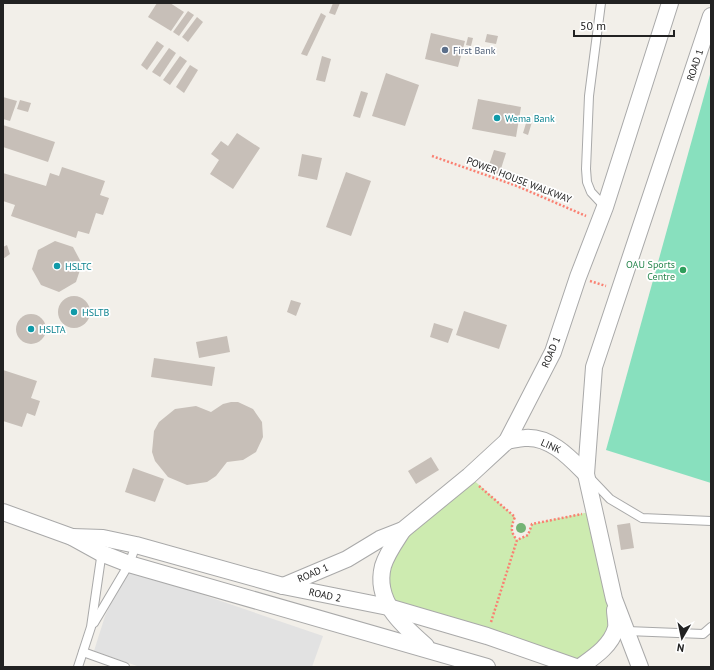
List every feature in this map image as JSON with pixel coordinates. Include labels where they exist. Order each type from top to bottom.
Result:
[{"type":"street","name":"ROAD 1","points":[[283,586],[347,559],[380,539],[403,530],[469,476],[506,441],[553,352],[578,277],[602,214],[670,3]]},
{"type":"street","name":"ROAD 1","points":[[640,667],[614,599],[586,474],[594,367],[711,16]]},
{"type":"street","name":"LINK","points":[[506,441],[527,437],[543,441],[565,452],[586,474]]},
{"type":"street","name":"ROAD 2","points":[[3,512],[72,537],[102,546],[129,564],[430,649],[487,667]]},
{"type":"street","points":[[403,530],[383,565],[381,580],[388,607],[400,623],[430,649]]},
{"type":"street","name":"ROAD 2","points":[[102,546],[136,545],[283,586],[388,607],[487,636],[576,667]]},
{"type":"street","points":[[580,667],[598,654],[608,642],[616,628],[614,599]]},
{"type":"lane","points":[[602,3],[589,96],[586,169],[587,182],[602,214]]},
{"type":"lane","points":[[586,474],[610,499],[642,518],[711,521]]},
{"type":"lane","points":[[91,627],[129,564],[136,545]]},
{"type":"lane","points":[[78,667],[91,627],[102,546]]},
{"type":"lane","points":[[627,631],[703,634],[711,627]]},
{"type":"lane","points":[[83,652],[125,667]]},
{"type":"path","name":"POWER HOUSE WALKWAY","points":[[432,156],[602,214]]},
{"type":"path","points":[[578,277],[620,291]]},
{"type":"path","points":[[469,476],[515,517],[511,530],[517,540]]},
{"type":"path","points":[[487,636],[517,540],[528,535],[532,524],[594,511]]},
{"type":"green space","name":"OAU Sports Centre","points":[[711,71],[711,483],[606,450]]},
{"type":"green space","points":[[469,476],[515,517],[512,529],[517,540],[528,535],[532,524],[594,511],[616,628],[580,667],[388,607],[389,552]]},
{"type":"shaded area","points":[[127,569],[323,636],[312,667],[140,667],[94,651],[105,616]]},
{"type":"building","points":[[157,3],[170,3],[184,12],[171,31],[148,17]]},
{"type":"building","points":[[333,3],[340,3],[335,15],[329,13]]},
{"type":"building","points":[[188,11],[194,15],[179,36],[173,32]]},
{"type":"building","points":[[321,13],[326,16],[307,56],[301,54]]},
{"type":"building","points":[[197,17],[203,22],[188,42],[182,37]]},
{"type":"building","name":"First Bank","points":[[431,33],[465,41],[458,67],[425,59]]},
{"type":"building","points":[[487,34],[498,36],[496,44],[485,42]]},
{"type":"building","points":[[468,37],[473,38],[471,46],[466,45]]},
{"type":"building","points":[[157,41],[164,46],[147,70],[141,65]]},
{"type":"building","points":[[169,48],[176,53],[160,77],[152,72]]},
{"type":"building","points":[[180,56],[187,61],[170,85],[163,80]]},
{"type":"building","points":[[322,56],[331,59],[325,82],[316,80]]},
{"type":"building","points":[[190,65],[198,70],[184,93],[176,87]]},
{"type":"building","points":[[386,73],[419,85],[405,126],[372,116]]},
{"type":"building","points":[[361,91],[368,93],[360,118],[353,116]]},
{"type":"building","points":[[3,97],[17,101],[10,121],[3,119]]},
{"type":"building","name":"Wema Bank","points":[[478,99],[521,107],[516,137],[472,129]]},
{"type":"building","points":[[20,100],[31,103],[28,112],[17,109]]},
{"type":"building","points":[[527,120],[532,122],[528,135],[523,133]]},
{"type":"building","points":[[3,125],[55,142],[48,162],[3,147]]},
{"type":"building","points":[[237,133],[260,148],[233,189],[210,174],[219,160],[211,154],[221,141],[228,146]]},
{"type":"building","points":[[494,150],[506,153],[499,175],[487,171]]},
{"type":"building","points":[[302,154],[322,158],[317,180],[298,176]]},
{"type":"building","points":[[62,167],[105,181],[100,195],[109,198],[103,215],[96,213],[89,234],[78,231],[76,238],[11,216],[15,205],[3,201],[3,173],[46,186],[50,173],[59,176]]},
{"type":"building","points":[[346,172],[371,181],[351,236],[326,227]]},
{"type":"building","name":"HSLTC","points":[[55,241],[73,247],[82,264],[76,282],[59,292],[41,285],[32,269],[38,250]]},
{"type":"building","points":[[7,245],[10,254],[3,259],[3,247]]},
{"type":"building","name":"HSLTB","points":[[71,296],[77,296],[87,303],[90,312],[89,318],[83,325],[77,328],[71,328],[61,321],[58,315],[58,309],[65,299]]},
{"type":"building","points":[[291,300],[301,303],[296,316],[287,312]]},
{"type":"building","points":[[464,311],[507,325],[499,349],[456,335]]},
{"type":"building","name":"HSLTA","points":[[31,314],[42,318],[46,329],[42,340],[31,344],[20,340],[16,329],[20,318]]},
{"type":"building","points":[[434,323],[453,329],[448,343],[430,337]]},
{"type":"building","points":[[227,336],[230,352],[199,358],[196,342]]},
{"type":"building","points":[[154,358],[215,367],[212,386],[151,377]]},
{"type":"building","points":[[3,370],[37,381],[31,398],[40,401],[35,416],[27,413],[22,427],[3,421]]},
{"type":"building","points":[[238,402],[253,409],[262,422],[263,437],[256,452],[243,460],[227,462],[216,476],[207,482],[187,485],[168,477],[155,461],[152,452],[154,431],[159,422],[175,409],[196,406],[211,412],[223,404]]},
{"type":"building","points":[[431,457],[439,470],[416,484],[408,471]]},
{"type":"building","points":[[133,468],[164,479],[155,502],[125,492]]},
{"type":"building","points":[[630,523],[634,548],[621,550],[617,525]]},
{"type":"place","name":"First Bank","points":[[445,50]]},
{"type":"place","name":"Wema Bank","points":[[497,118]]},
{"type":"place","name":"HSLTC","points":[[57,266]]},
{"type":"place","name":"OAU Sports Centre","points":[[683,270]]},
{"type":"place","name":"HSLTB","points":[[74,312]]},
{"type":"place","name":"HSLTA","points":[[31,329]]}]
